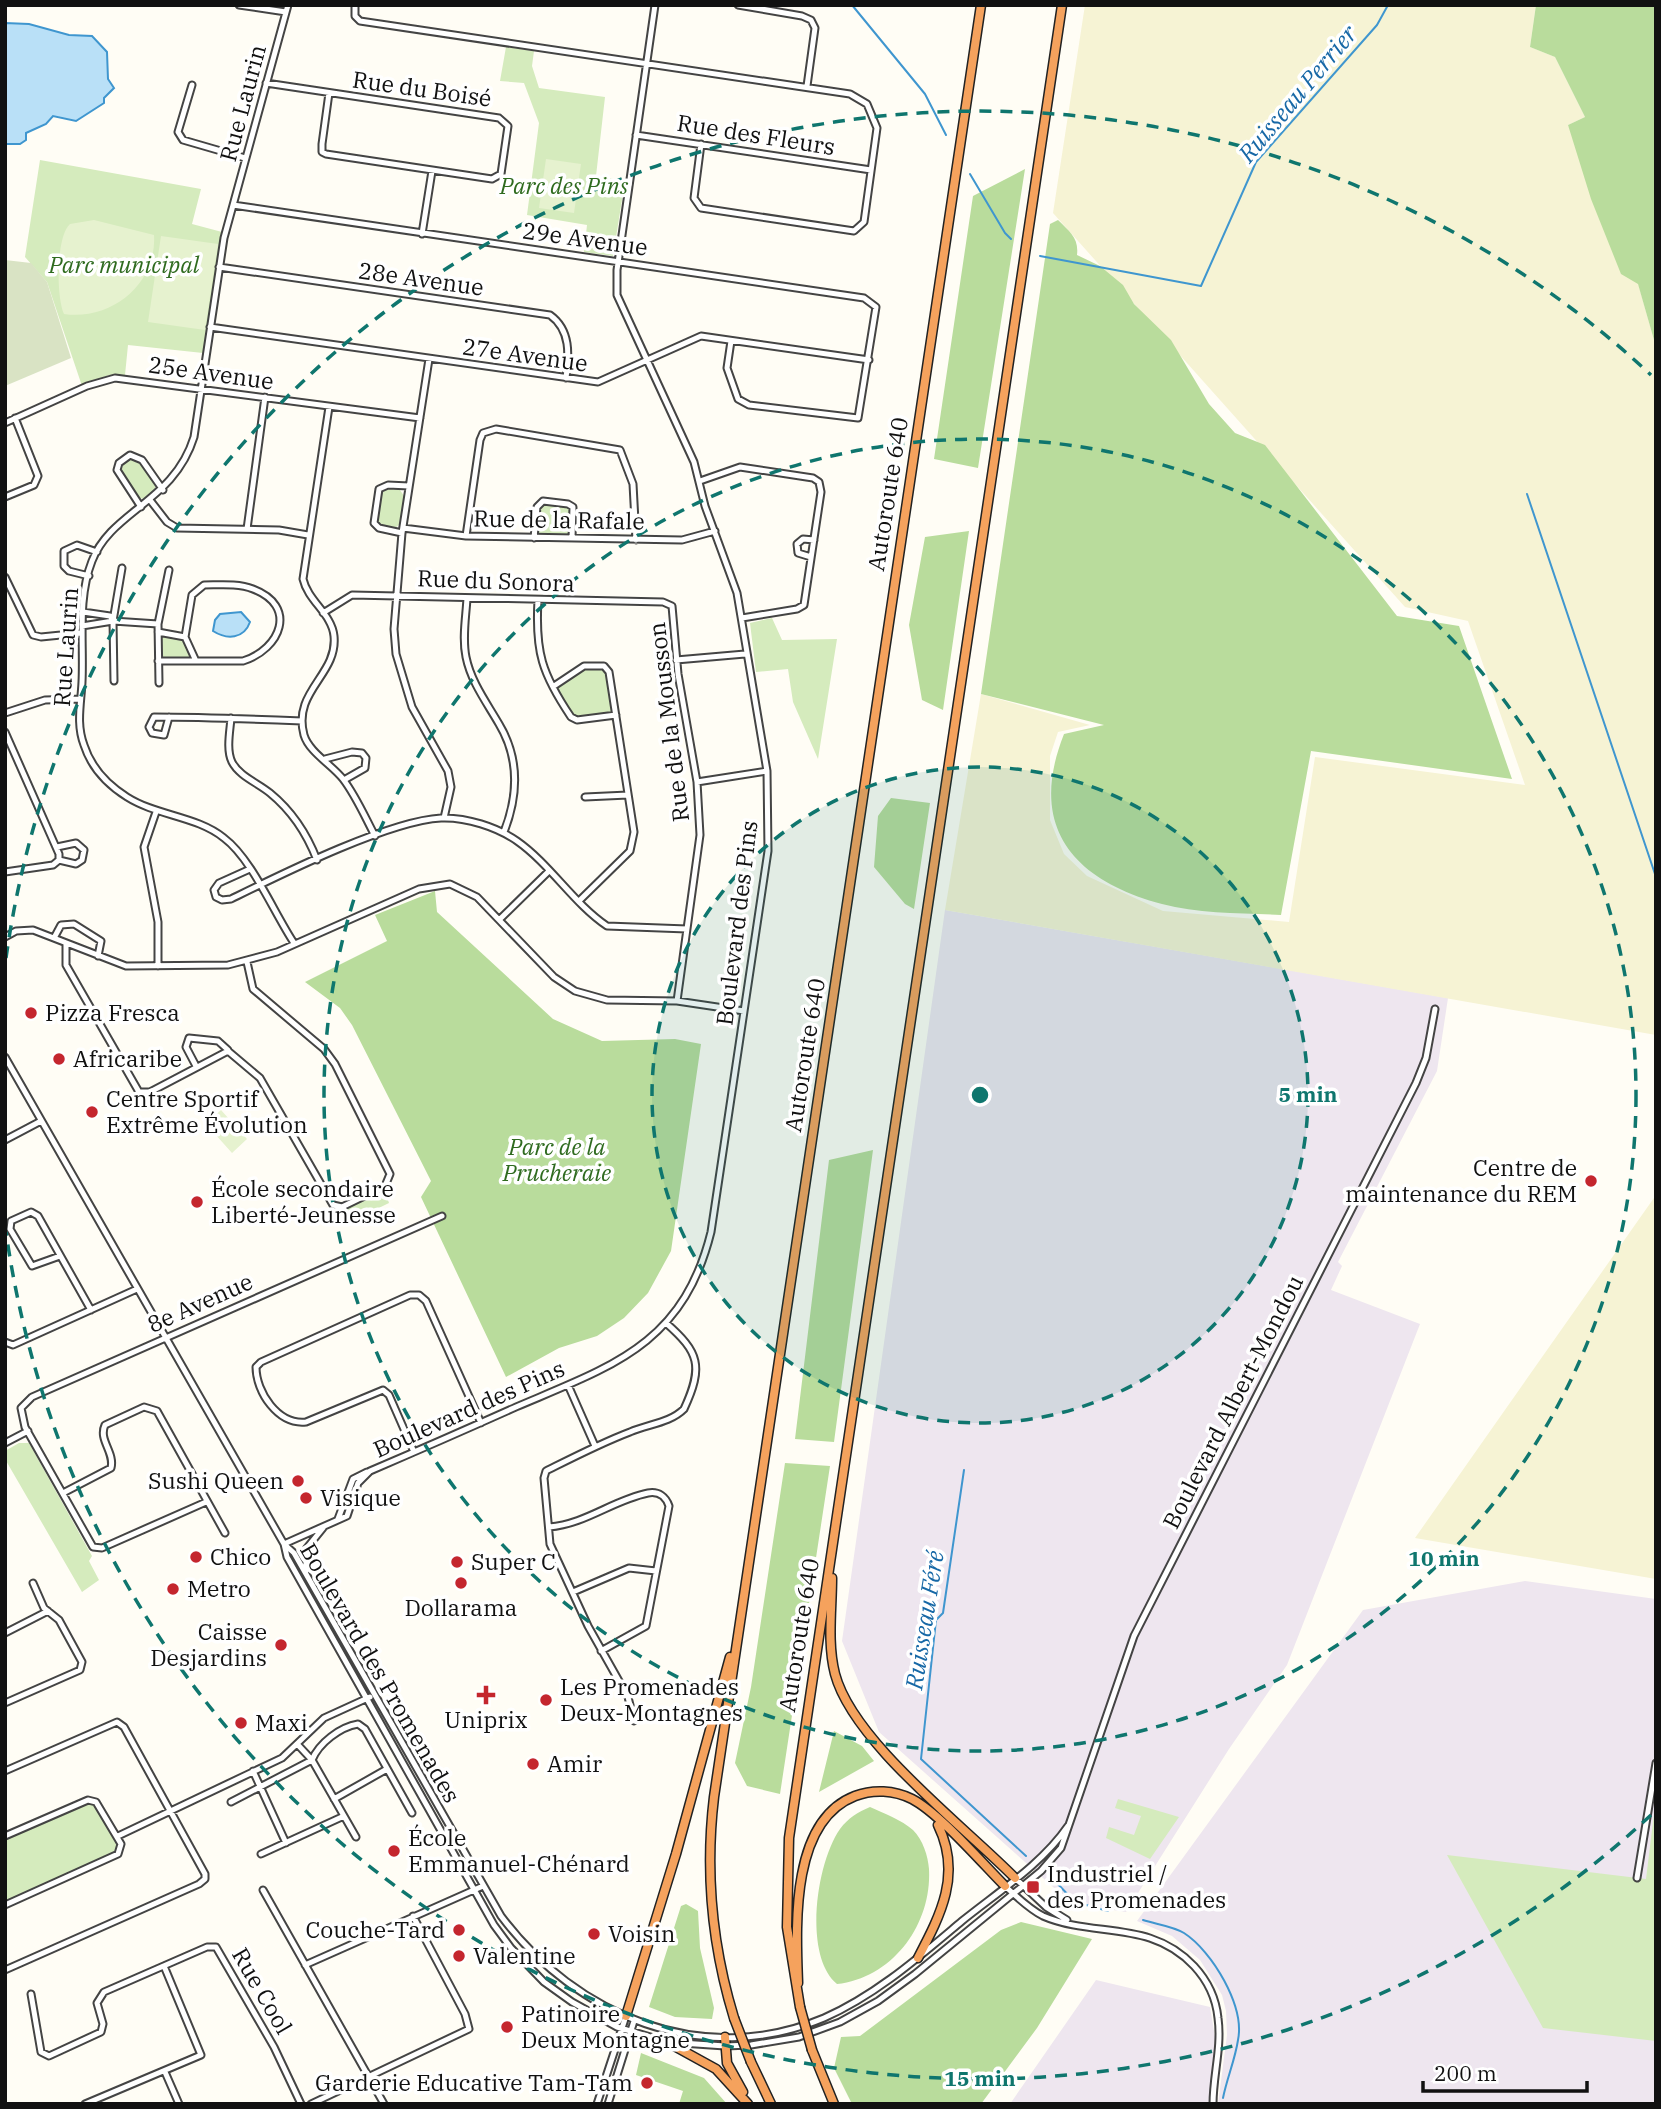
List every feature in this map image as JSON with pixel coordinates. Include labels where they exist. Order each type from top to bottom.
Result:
[{"type":"highway","name":"Autoroute 640","points":[[771,2104],[734,2018],[717,1946],[709,1857],[715,1785],[981,5]]},
{"type":"highway","name":"Autoroute 640","points":[[834,2104],[812,2050],[800,2007],[787,1927],[787,1856],[1062,5]]},
{"type":"highway","points":[[832,1549],[832,1655],[836,1678],[849,1708],[873,1740],[1015,1878]]},
{"type":"highway","points":[[630,2019],[719,1691],[737,1638]]},
{"type":"highway","points":[[800,2007],[797,1935],[800,1894],[808,1851],[825,1818],[850,1798],[884,1791],[914,1800],[1005,1886]]},
{"type":"highway","points":[[918,1958],[940,1917],[949,1883],[947,1846],[936,1819]]},
{"type":"highway","points":[[725,2037],[727,2063],[749,2104]]},
{"type":"highway","points":[[667,2042],[716,2069],[749,2104]]},
{"type":"street","points":[[239,5],[287,9]]},
{"type":"street","points":[[355,5],[355,16],[360,21],[850,94],[867,104],[877,128],[864,222],[854,230],[701,208],[694,198],[701,144]]},
{"type":"street","name":"Boulevard des Pins","points":[[325,1525],[338,1519],[359,1473],[370,1471],[627,1358],[666,1323],[697,1275],[708,1241],[768,851],[767,771],[734,580],[715,531],[694,462],[617,295],[618,261],[655,5]]},
{"type":"street","points":[[738,5],[802,16],[811,20],[815,28],[807,86]]},
{"type":"street","name":"Rue Laurin","points":[[287,9],[245,158],[219,267],[202,389],[189,454],[177,475],[97,552],[89,576],[83,612],[79,699],[83,744],[91,762],[118,790],[156,812],[213,830],[234,846],[294,943]]},
{"type":"street","name":"Rue du Boisé","points":[[266,83],[506,121],[508,126],[501,174],[497,179],[322,152],[329,93]]},
{"type":"street","points":[[192,85],[178,132],[183,141],[245,158]]},
{"type":"street","name":"Rue des Fleurs","points":[[636,135],[871,170]]},
{"type":"street","points":[[422,234],[432,171]]},
{"type":"street","name":"29e Avenue","points":[[233,205],[871,300],[876,307],[869,360]]},
{"type":"street","name":"28e Avenue","points":[[219,267],[550,315],[556,319],[568,343],[566,378]]},
{"type":"street","name":"27e Avenue","points":[[210,327],[604,382],[697,337],[869,360]]},
{"type":"street","points":[[731,341],[727,368],[730,381],[738,399],[749,405],[858,418],[869,360]]},
{"type":"street","points":[[429,359],[402,530],[395,596],[396,654],[418,719],[449,771],[451,787],[444,818]]},
{"type":"street","name":"25e Avenue","points":[[5,423],[87,386],[115,378],[420,418]]},
{"type":"street","points":[[247,529],[265,397]]},
{"type":"street","points":[[329,407],[303,579],[306,590],[323,613],[334,635],[333,653],[330,664],[310,688],[302,720],[307,742],[344,780],[375,836]]},
{"type":"street","points":[[5,497],[34,485],[38,476],[15,418]]},
{"type":"street","points":[[466,536],[480,440],[483,433],[496,429],[620,450],[633,484],[636,540]]},
{"type":"street","points":[[141,507],[117,470],[124,459],[130,455],[142,460],[163,489]]},
{"type":"street","points":[[700,481],[740,467],[817,480],[821,492],[804,605],[797,609],[742,618]]},
{"type":"street","points":[[402,530],[379,528],[374,523],[376,504],[379,489],[384,486],[409,486]]},
{"type":"street","points":[[150,500],[167,523],[177,528],[247,529],[308,535]]},
{"type":"street","points":[[534,538],[537,507],[543,501],[573,507],[572,538]]},
{"type":"street","name":"Rue de la Rafale","points":[[402,530],[466,536],[636,540],[681,540],[715,531]]},
{"type":"street","points":[[811,557],[798,552],[797,544],[803,539],[814,540]]},
{"type":"street","points":[[89,576],[69,571],[64,566],[64,551],[77,545],[97,552]]},
{"type":"street","points":[[114,681],[113,621],[122,568]]},
{"type":"street","points":[[159,683],[158,624],[169,570]]},
{"type":"street","points":[[5,577],[33,635],[41,637],[81,630],[113,621],[158,624]]},
{"type":"street","points":[[159,661],[243,662],[264,652],[278,636],[280,621],[277,610],[263,594],[252,589],[204,585],[192,595],[185,636],[196,661]]},
{"type":"street","name":"Rue du Sonora","points":[[323,613],[352,595],[663,602],[672,606]]},
{"type":"street","points":[[467,598],[466,658],[484,702],[500,726],[516,772],[512,808],[504,832]]},
{"type":"street","points":[[538,600],[537,649],[573,719],[616,715]]},
{"type":"street","name":"Rue de la Mousson","points":[[672,606],[675,615],[676,660],[697,782],[700,835],[677,1001]]},
{"type":"street","points":[[83,612],[110,616],[113,621]]},
{"type":"street","points":[[158,632],[185,636]]},
{"type":"street","points":[[676,660],[745,654]]},
{"type":"street","points":[[554,686],[584,666],[604,666],[609,672],[628,795],[633,846],[580,900]]},
{"type":"street","points":[[5,713],[45,700],[79,699]]},
{"type":"street","points":[[169,717],[302,720]]},
{"type":"street","points":[[230,718],[231,761],[238,771],[257,783],[288,810],[317,860]]},
{"type":"street","points":[[5,732],[57,848],[59,860]]},
{"type":"street","points":[[325,759],[352,752],[362,753],[366,758],[365,768],[344,780]]},
{"type":"street","points":[[697,782],[767,771]]},
{"type":"street","points":[[585,797],[628,795]]},
{"type":"street","points":[[156,812],[145,847],[158,922],[158,966]]},
{"type":"street","points":[[250,869],[219,883],[214,890],[216,897],[222,900],[231,899],[375,836],[415,823],[444,818],[504,832],[607,926],[687,929]]},
{"type":"street","points":[[57,848],[76,843],[84,850],[82,860],[76,864],[59,860]]},
{"type":"street","points":[[5,872],[54,865],[59,860]]},
{"type":"street","points":[[500,919],[549,871]]},
{"type":"street","points":[[5,937],[23,930],[54,938],[126,966],[247,962],[419,889],[440,884],[469,891],[500,919],[554,977],[575,991],[607,1000],[677,1001],[744,1011]]},
{"type":"street","points":[[54,938],[61,925],[74,925],[101,941],[99,956]]},
{"type":"street","points":[[66,944],[66,965],[139,1092],[150,1092],[228,1051]]},
{"type":"street","points":[[196,1066],[186,1047],[189,1038],[218,1041],[260,1078],[333,1205],[342,1207],[385,1186],[390,1174],[335,1064],[324,1049],[253,989],[247,962]]},
{"type":"street","name":"Boulevard Albert-Mondou","points":[[1023,1886],[1057,1853],[1073,1817],[1128,1648],[1416,1083],[1426,1058],[1435,1009]]},
{"type":"street","name":"Boulevard des Promenades","points":[[5,1057],[284,1544],[287,1557],[474,1889],[506,1942],[544,1982],[572,2002],[622,2029],[667,2042],[725,2046],[792,2038],[848,2018],[893,1992],[1023,1886]]},
{"type":"street","points":[[5,1139],[41,1121]]},
{"type":"street","points":[[60,1256],[32,1266],[10,1229],[11,1221],[31,1212],[38,1216],[91,1310]]},
{"type":"street","name":"8e Avenue","points":[[28,1431],[21,1415],[25,1402],[32,1397],[442,1216]]},
{"type":"street","points":[[5,1342],[12,1345],[137,1289]]},
{"type":"street","points":[[414,1452],[386,1392],[378,1390],[306,1422],[297,1422],[277,1413],[270,1405],[256,1375],[256,1367],[261,1362],[410,1295],[419,1295],[426,1301],[481,1423]]},
{"type":"street","points":[[634,1721],[628,1697],[601,1651],[550,1544],[544,1486],[546,1471],[595,1446],[650,1424],[670,1420],[684,1409],[696,1358],[691,1346],[666,1323]]},
{"type":"street","points":[[568,1385],[595,1446]]},
{"type":"street","points":[[63,1493],[111,1468],[113,1461],[102,1434],[105,1424],[144,1407],[151,1407],[157,1411],[225,1533]]},
{"type":"street","points":[[5,1443],[28,1431],[93,1547],[102,1548],[206,1502]]},
{"type":"street","points":[[549,1527],[578,1523],[649,1493],[662,1495],[669,1506],[646,1626],[601,1651]]},
{"type":"street","points":[[284,1544],[325,1525]]},
{"type":"street","points":[[306,1574],[306,1549],[325,1525]]},
{"type":"street","name":"Boulevard des Promenades","points":[[284,1544],[294,1553],[483,1885],[515,1935],[541,1963],[579,1991],[630,2019],[677,2033],[725,2037],[778,2031],[819,2020],[870,1993],[918,1958],[1015,1878]]},
{"type":"street","points":[[573,1592],[629,1568],[656,1571]]},
{"type":"street","points":[[5,1703],[80,1670],[82,1662],[59,1620],[48,1611],[33,1583]]},
{"type":"street","points":[[5,1633],[48,1611]]},
{"type":"street","points":[[118,1836],[282,1758],[327,1716],[375,1695]]},
{"type":"street","points":[[5,1771],[117,1722],[124,1727],[205,1874],[205,1879],[5,1970]]},
{"type":"street","points":[[231,1802],[312,1760],[316,1751],[335,1734],[358,1724],[365,1729],[412,1814]]},
{"type":"street","points":[[298,1745],[312,1760],[356,1837]]},
{"type":"street","points":[[1637,1878],[1653,1798],[1656,1763]]},
{"type":"street","points":[[334,1799],[387,1769]]},
{"type":"street","points":[[253,1771],[286,1843]]},
{"type":"street","points":[[5,1836],[88,1800],[96,1802],[121,1844],[118,1854],[5,1905]]},
{"type":"street","points":[[261,1854],[344,1816]]},
{"type":"street","name":"Boulevard Albert-Mondou","points":[[1015,1878],[1056,1841],[1073,1817]]},
{"type":"street","points":[[1015,1878],[1049,1909],[1072,1922]]},
{"type":"street","points":[[305,1965],[483,1885]]},
{"type":"street","points":[[1005,1886],[1041,1914],[1156,1939],[1179,1952],[1200,1973],[1212,1994],[1219,2019],[1213,2104]]},
{"type":"street","points":[[263,1890],[384,2104]]},
{"type":"street","points":[[311,2104],[464,2033],[469,2028],[467,2018],[414,1916]]},
{"type":"street","name":"Rue Cool","points":[[164,1966],[210,1946],[218,1948],[302,2104]]},
{"type":"street","points":[[31,1994],[41,2052],[49,2056],[101,2032],[103,2024],[97,2003],[104,1992],[164,1966],[201,2051],[199,2057],[165,2072],[151,2074],[85,2104]]},
{"type":"street","points":[[597,2104],[622,2029],[630,2019]]},
{"type":"street","points":[[608,2104],[630,2032],[630,2019]]},
{"type":"street","points":[[165,2072],[179,2104]]},
{"type":"shaded area","points":[[1085,5],[1536,5],[1530,47],[1555,57],[1585,117],[1568,125],[1638,283],[1656,347],[1656,1035],[945,910],[981,694],[1090,725],[1058,732],[1050,756],[1050,820],[1064,854],[1087,876],[1163,911],[1289,922],[1315,757],[1525,785],[1468,621],[1405,607],[1053,213]]},
{"type":"shaded area","points":[[945,910],[1448,998],[1437,1071],[1338,1262],[1342,1266],[1331,1290],[1420,1324],[1287,1665],[1229,1749],[1126,1912],[1071,1903],[879,1732],[842,1641]]},
{"type":"shaded area","points":[[1656,1195],[1656,1579],[1415,1538]]},
{"type":"shaded area","points":[[1525,1581],[1656,1599],[1656,2104],[1218,2104],[1227,2035],[1222,1995],[1200,1960],[1172,1936],[1137,1921],[1363,1610]]},
{"type":"shaded area","points":[[1096,1980],[1210,2007],[1215,2037],[1210,2104],[1010,2104]]},
{"type":"green space","points":[[1536,5],[1656,5],[1656,347],[1638,284],[1621,274],[1591,199],[1568,125],[1585,117],[1555,57],[1530,47]]},
{"type":"green space","name":"Parc des Pins","points":[[506,47],[534,51],[532,66],[539,88],[605,97],[596,176],[625,181],[613,256],[584,252],[587,225],[527,215],[539,123],[524,83],[500,81]]},
{"type":"green space","points":[[546,159],[581,164],[574,213],[539,208]]},
{"type":"green space","name":"Parc municipal","points":[[40,160],[201,189],[192,224],[222,232],[203,353],[128,345],[125,375],[109,375],[82,386],[47,282],[25,257]]},
{"type":"green space","points":[[1025,169],[978,468],[934,459],[973,196]]},
{"type":"green space","points":[[94,220],[154,235],[153,253],[148,269],[139,284],[113,305],[98,312],[64,314],[59,281],[60,253],[65,231],[70,224]]},
{"type":"green space","points":[[1058,220],[1075,240],[1077,255],[1100,266],[1123,285],[1134,304],[1171,340],[1209,404],[1235,433],[1265,445],[1397,616],[1459,626],[1512,779],[1311,751],[1281,915],[1191,910],[1162,904],[1131,894],[1104,880],[1082,864],[1066,845],[1055,822],[1051,796],[1054,767],[1064,734],[1104,725],[981,694],[1050,224]]},
{"type":"green space","points":[[161,236],[218,244],[205,330],[148,322]]},
{"type":"green space","points":[[5,260],[31,263],[47,282],[71,358],[5,386]]},
{"type":"green space","points":[[130,459],[139,461],[155,485],[155,490],[145,499],[139,498],[121,473],[123,464]]},
{"type":"green space","points":[[386,488],[400,490],[404,496],[401,523],[394,529],[377,522],[381,493]]},
{"type":"green space","points":[[543,501],[573,507],[572,538],[534,538],[537,507]]},
{"type":"green space","points":[[969,531],[943,710],[922,700],[909,625],[925,537]]},
{"type":"green space","points":[[772,618],[782,640],[837,639],[818,759],[793,702],[788,669],[756,672],[750,623]]},
{"type":"green space","points":[[158,632],[185,637],[196,661],[158,661]]},
{"type":"green space","points":[[597,665],[609,672],[616,715],[573,719],[554,686],[584,666]]},
{"type":"green space","points":[[891,798],[930,803],[914,909],[905,904],[874,867],[878,816]]},
{"type":"green space","name":"Parc de la Prucheraie","points":[[435,891],[437,912],[553,1019],[602,1041],[675,1039],[701,1044],[671,1251],[648,1293],[624,1318],[597,1336],[559,1348],[506,1377],[421,1197],[431,1181],[352,1025],[340,1008],[305,982],[387,941],[375,915]]},
{"type":"green space","points":[[221,1110],[247,1139],[232,1153],[206,1124]]},
{"type":"green space","points":[[873,1150],[834,1442],[795,1439],[829,1160]]},
{"type":"green space","points":[[385,1191],[389,1203],[350,1222],[347,1216],[341,1219],[338,1215],[338,1211]]},
{"type":"green space","points":[[19,1443],[29,1443],[92,1556],[89,1561],[99,1580],[82,1592],[5,1459],[5,1451]]},
{"type":"green space","points":[[785,1463],[830,1466],[780,1794],[747,1786],[735,1763],[751,1687]]},
{"type":"green space","points":[[834,1731],[862,1746],[874,1761],[819,1792]]},
{"type":"green space","points":[[1118,1799],[1179,1817],[1150,1859],[1106,1838],[1109,1827],[1134,1835],[1141,1816],[1115,1808]]},
{"type":"green space","points":[[88,1800],[96,1802],[121,1844],[118,1854],[5,1905],[5,1836]]},
{"type":"green space","points":[[870,1807],[903,1823],[917,1834],[929,1869],[928,1889],[916,1928],[892,1959],[857,1980],[837,1984],[826,1971],[820,1953],[817,1909],[820,1886],[832,1844],[840,1829],[854,1816]]},
{"type":"green space","points":[[1654,1814],[1656,2041],[1543,2028],[1447,1855],[1646,1879]]},
{"type":"green space","points":[[686,1904],[698,1911],[700,1948],[714,2008],[712,2019],[675,2017],[649,2007],[681,1906]]},
{"type":"green space","points":[[1021,1922],[1092,1939],[1037,2028],[981,2104],[852,2104],[834,2068],[841,2037],[860,2036],[1001,1930]]},
{"type":"green space","points":[[641,2053],[704,2078],[727,2104],[679,2104],[683,2091],[636,2075]]},
{"type":"water","points":[[5,23],[29,24],[69,35],[92,36],[107,52],[108,79],[114,88],[104,98],[104,103],[76,121],[53,116],[46,124],[26,133],[26,140],[20,144],[5,144]]},
{"type":"water","points":[[241,612],[250,622],[244,632],[229,637],[213,631],[215,620],[220,614]]},
{"type":"waterway","name":"Ruisseau Perrier","points":[[852,5],[925,94],[946,135]]},
{"type":"waterway","name":"Ruisseau Perrier","points":[[1040,256],[1201,286],[1256,162],[1377,25],[1388,5]]},
{"type":"waterway","name":"Ruisseau Perrier","points":[[970,174],[1011,239]]},
{"type":"waterway","points":[[1527,494],[1656,877]]},
{"type":"waterway","name":"Ruisseau Féré","points":[[964,1470],[943,1613],[936,1620],[921,1759],[1026,1856]]},
{"type":"waterway","name":"Ruisseau Féré","points":[[1052,1878],[1075,1902],[1108,1911]]},
{"type":"waterway","name":"Ruisseau Féré","points":[[1143,1920],[1180,1931],[1195,1941],[1224,1980],[1239,2026],[1235,2055],[1223,2098]]},
{"type":"place","name":"Pizza Fresca","points":[[31,1013]]},
{"type":"place","name":"Africaribe","points":[[59,1059]]},
{"type":"place","name":"Centre Sportif Extrême Évolution","points":[[92,1112]]},
{"type":"place","name":"Centre de maintenance du REM","points":[[1591,1181]]},
{"type":"place","name":"École secondaire Liberté-Jeunesse","points":[[197,1202]]},
{"type":"place","name":"Sushi Queen","points":[[298,1481]]},
{"type":"place","name":"Visique","points":[[306,1498]]},
{"type":"place","name":"Chico","points":[[196,1557]]},
{"type":"place","name":"Super C","points":[[457,1562]]},
{"type":"place","name":"Dollarama","points":[[461,1583]]},
{"type":"place","name":"Metro","points":[[173,1589]]},
{"type":"place","name":"Caisse Desjardins","points":[[281,1645]]},
{"type":"place","name":"Uniprix","points":[[486,1695]]},
{"type":"place","name":"Les Promenades Deux-Montagnes","points":[[546,1700]]},
{"type":"place","name":"Maxi","points":[[241,1723]]},
{"type":"place","name":"Amir","points":[[533,1764]]},
{"type":"place","name":"École Emmanuel-Chénard","points":[[394,1851]]},
{"type":"place","name":"Industriel / des Promenades","points":[[1033,1887]]},
{"type":"place","name":"Couche-Tard","points":[[459,1930]]},
{"type":"place","name":"Voisin","points":[[594,1934]]},
{"type":"place","name":"Valentine","points":[[459,1956]]},
{"type":"place","name":"Patinoire Deux Montagne","points":[[507,2027]]},
{"type":"place","name":"Garderie Educative Tam-Tam","points":[[647,2083]]}]
